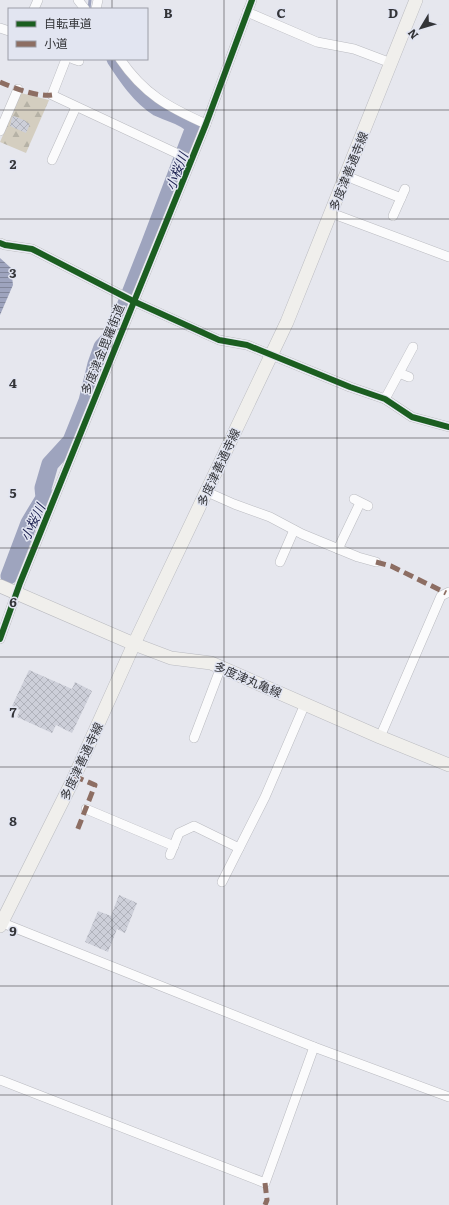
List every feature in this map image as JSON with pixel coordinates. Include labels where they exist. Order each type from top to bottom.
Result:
[{"type":"main road","name":"多度津善通寺線","points":[[0,923],[72,782],[134,644],[287,322],[416,0]]},
{"type":"main road","name":"多度津丸亀線","points":[[0,586],[134,644],[171,658],[211,663],[380,737],[449,765]]},
{"type":"street","points":[[78,0],[84,8]]},
{"type":"street","name":"多度津金毘羅街道","points":[[0,639],[16,592],[206,124],[252,0]]},
{"type":"street","points":[[247,12],[318,42],[354,49],[391,63]]},
{"type":"street","points":[[66,60],[52,96],[191,160]]},
{"type":"street","points":[[121,60],[129,71],[155,97],[176,110],[206,124]]},
{"type":"street","points":[[0,131],[18,89]]},
{"type":"street","points":[[52,160],[56,139],[76,107]]},
{"type":"street","points":[[346,176],[401,198]]},
{"type":"street","points":[[393,216],[405,189]]},
{"type":"street","points":[[331,213],[449,257]]},
{"type":"street","points":[[0,244],[32,249],[133,301],[219,340],[247,345],[350,387],[385,399],[412,417],[449,427]]},
{"type":"street","points":[[385,399],[413,347]]},
{"type":"street","points":[[399,372],[409,377]]},
{"type":"street","points":[[207,492],[270,517],[294,530],[338,549],[376,562]]},
{"type":"street","points":[[338,549],[361,503]]},
{"type":"street","points":[[280,562],[294,530]]},
{"type":"street","points":[[380,737],[441,596],[449,592]]},
{"type":"street","points":[[194,738],[221,667]]},
{"type":"street","points":[[222,882],[265,797],[305,704]]},
{"type":"street","points":[[86,809],[172,850],[179,833],[194,826],[239,848]]},
{"type":"street","points":[[0,923],[314,1046],[449,1097]]},
{"type":"street","points":[[0,1080],[265,1183],[314,1046]]},
{"type":"green space","points":[[21,93],[49,100],[26,153],[0,142]]},
{"type":"water","points":[[0,258],[11,268],[13,285],[0,315]]},
{"type":"building","points":[[14,116],[30,124],[26,133],[10,126],[12,117]]},
{"type":"building","points":[[29,670],[72,689],[75,682],[92,691],[72,733],[56,725],[52,733],[17,717],[20,710],[12,706]]},
{"type":"building","points":[[119,895],[137,903],[125,933],[117,929],[108,952],[85,942],[98,911],[111,916]]},
{"type":"waterway","points":[[89,8],[90,0]]},
{"type":"waterway","name":"小桜川","points":[[9,576],[29,523],[44,498],[43,488],[50,464],[71,441],[87,401],[96,364],[102,347],[114,334],[194,127],[186,120],[158,108],[145,98],[134,86],[116,60]]},
{"type":"marked path","points":[[0,82],[40,95],[52,95]]},
{"type":"marked path","points":[[376,562],[391,566],[446,593]]},
{"type":"marked path","points":[[74,776],[95,785],[77,831]]},
{"type":"marked path","points":[[265,1183],[267,1200],[265,1205]]},
{"type":"cycle path","points":[[0,639],[20,583],[206,124],[252,0]]},
{"type":"cycle path","points":[[0,243],[32,249],[133,301],[219,340],[247,345],[350,387],[385,399],[412,417],[449,427]]}]
